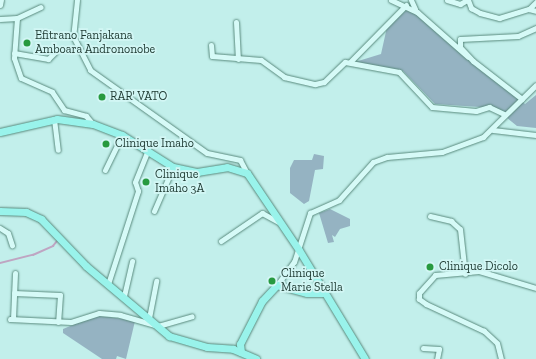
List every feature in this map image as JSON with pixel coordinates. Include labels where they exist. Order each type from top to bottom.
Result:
[{"type":"main road","points":[[0,132],[54,119],[93,124],[122,135],[173,167],[197,172],[227,167],[247,173],[299,250],[365,359]]},
{"type":"main road","points":[[0,211],[26,212],[41,219],[108,284],[158,326],[180,340],[256,359]]},
{"type":"main road","points":[[244,355],[240,344],[262,301],[277,285],[307,293],[325,292]]},
{"type":"street","points":[[0,5],[1,0]]},
{"type":"street","points":[[77,0],[73,36],[90,70],[207,153],[240,160],[247,173]]},
{"type":"street","points":[[391,0],[406,5],[417,12],[473,61],[522,99]]},
{"type":"street","points":[[411,0],[417,12]]},
{"type":"street","points":[[447,0],[460,4],[467,0],[471,8],[480,13],[499,18],[529,10],[536,11]]},
{"type":"street","points":[[529,10],[536,2]]},
{"type":"street","points":[[350,62],[406,5]]},
{"type":"street","points":[[0,19],[17,18],[41,7]]},
{"type":"street","points":[[17,18],[14,53],[24,81],[52,92],[64,110],[86,116],[93,124]]},
{"type":"street","points":[[236,22],[238,59]]},
{"type":"street","points":[[473,61],[460,47],[462,38],[518,36],[536,28]]},
{"type":"street","points":[[210,45],[212,56],[261,60],[284,77],[315,84],[324,82],[341,63],[350,62],[403,74],[432,107],[476,111],[489,107],[504,114]]},
{"type":"street","points":[[14,53],[48,59],[55,52]]},
{"type":"street","points":[[493,130],[504,114],[536,85]]},
{"type":"street","points":[[54,119],[58,150]]},
{"type":"street","points":[[277,285],[286,276],[299,250],[310,213],[339,200],[377,160],[442,152],[493,130],[536,135]]},
{"type":"street","points":[[105,170],[122,135]]},
{"type":"street","points":[[108,284],[138,192],[135,182],[148,150]]},
{"type":"street","points":[[154,211],[173,167]]},
{"type":"street","points":[[221,241],[262,213],[282,225]]},
{"type":"street","points":[[430,216],[452,221],[460,229],[465,274]]},
{"type":"street","points":[[0,228],[8,233],[12,245]]},
{"type":"street","points":[[124,296],[132,261]]},
{"type":"street","points":[[501,359],[497,343],[484,331],[419,299],[419,293],[430,278],[489,272],[536,288]]},
{"type":"street","points":[[15,273],[11,319],[70,322],[98,314],[120,315],[158,326],[192,316]]},
{"type":"street","points":[[149,318],[156,281]]},
{"type":"street","points":[[14,293],[60,295],[58,322]]},
{"type":"street","points":[[423,348],[439,349],[437,359]]},
{"type":"shaded area","points":[[409,8],[525,104],[536,95],[536,128],[517,126],[495,108],[435,104],[403,71],[355,62],[381,54],[387,27]]},
{"type":"shaded area","points":[[314,154],[324,156],[323,169],[315,170],[309,201],[304,204],[290,193],[290,168],[294,160],[312,160]]},
{"type":"shaded area","points":[[330,209],[350,219],[350,226],[340,229],[335,237],[332,235],[334,242],[328,243],[319,213]]},
{"type":"shaded area","points":[[97,315],[135,321],[126,359],[117,356],[116,359],[102,359],[63,333],[63,329]]},
{"type":"waterway","points":[[0,263],[33,255],[53,246],[58,240]]},
{"type":"place","name":"Efitrano Fanjakana Amboara Andrononobe","points":[[27,43]]},
{"type":"place","name":"RAR' VATO","points":[[102,97]]},
{"type":"place","name":"Clinique Imaho","points":[[106,144]]},
{"type":"place","name":"Clinique Imaho 3A","points":[[146,182]]},
{"type":"place","name":"Clinique Dicolo","points":[[430,267]]},
{"type":"place","name":"Clinique Marie Stella","points":[[272,281]]}]
